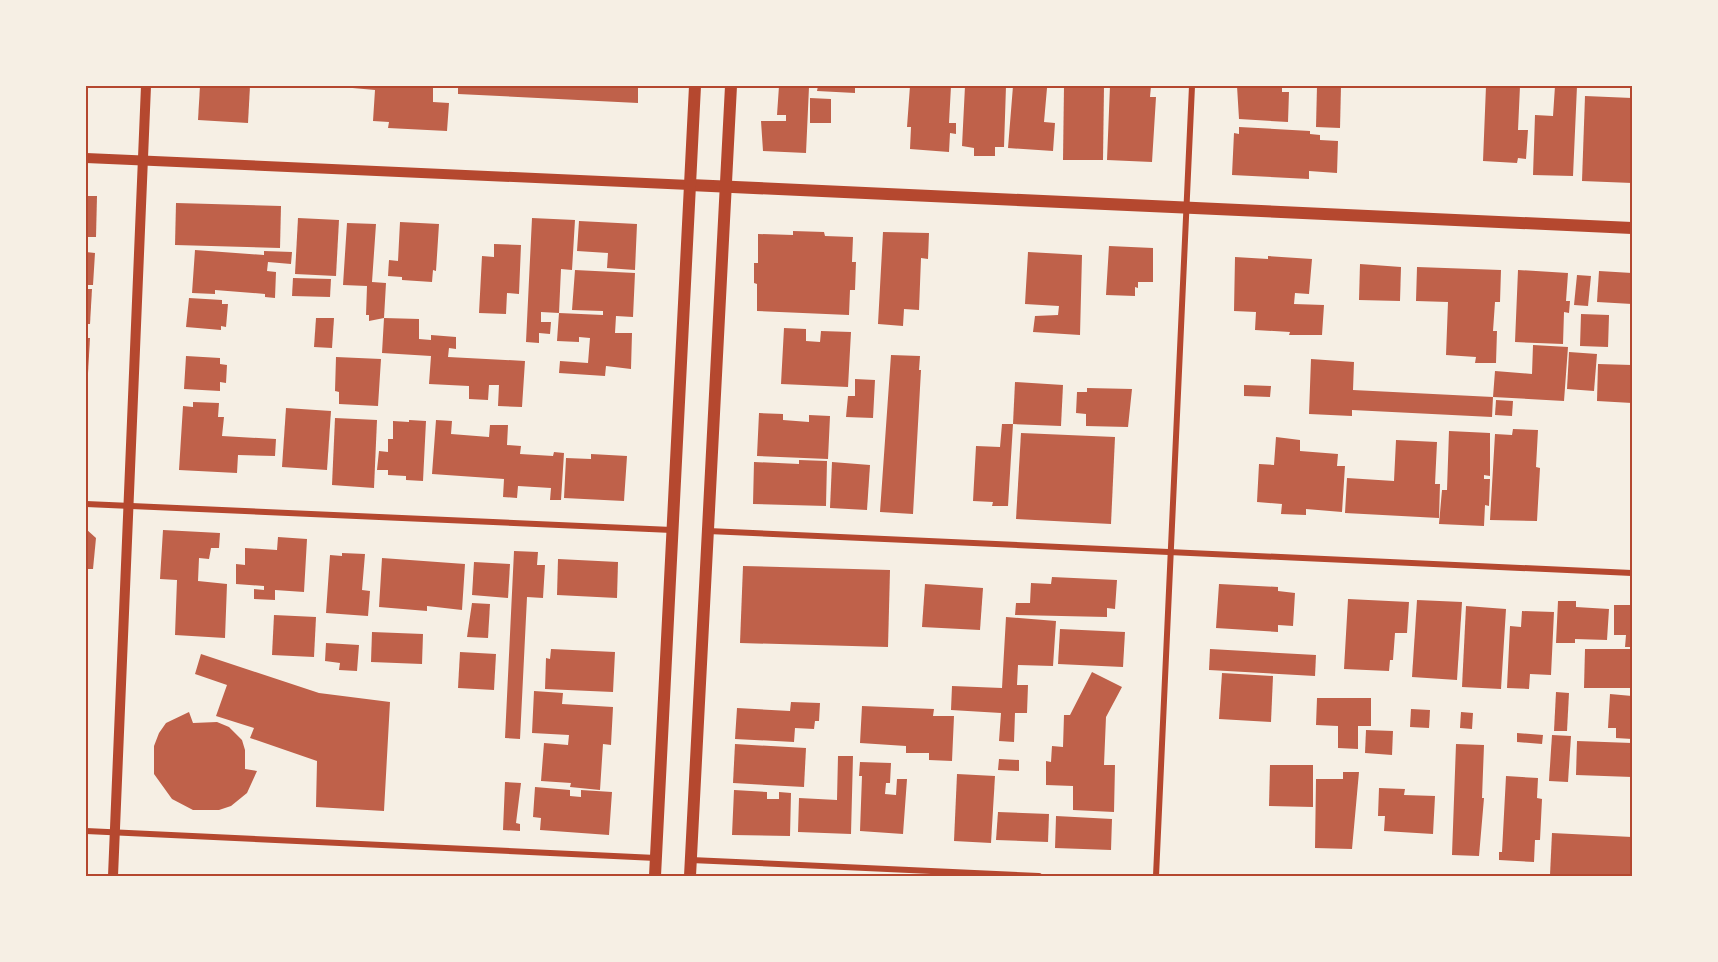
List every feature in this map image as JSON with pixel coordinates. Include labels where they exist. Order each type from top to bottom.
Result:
[{"type":"main road","points":[[655,876],[695,86]]},
{"type":"main road","points":[[690,876],[731,86]]},
{"type":"main road","points":[[690,185],[1632,228]]},
{"type":"street","points":[[113,876],[146,86]]},
{"type":"street","points":[[1156,876],[1192,86]]},
{"type":"street","points":[[86,158],[690,185]]},
{"type":"street","points":[[86,504],[672,530]]},
{"type":"street","points":[[708,531],[1632,573]]},
{"type":"street","points":[[86,831],[656,858]]},
{"type":"street","points":[[691,860],[1039,876]]},
{"type":"building","points":[[200,86],[250,86],[248,123],[198,120]]},
{"type":"building","points":[[330,86],[433,86],[433,102],[449,103],[447,131],[388,128],[389,122],[373,121],[375,90]]},
{"type":"building","points":[[458,86],[638,86],[638,103],[458,94]]},
{"type":"building","points":[[779,86],[809,87],[806,153],[763,151],[761,121],[786,121],[786,115],[777,115]]},
{"type":"building","points":[[818,86],[855,86],[855,93],[817,91]]},
{"type":"building","points":[[910,86],[951,86],[949,123],[956,123],[956,134],[950,133],[949,152],[910,149],[911,127],[907,127]]},
{"type":"building","points":[[965,86],[1006,86],[1004,147],[995,147],[995,156],[974,156],[974,148],[962,146]]},
{"type":"building","points":[[1013,86],[1047,88],[1044,122],[1055,123],[1053,151],[1008,148]]},
{"type":"building","points":[[1064,86],[1104,86],[1103,160],[1063,160]]},
{"type":"building","points":[[1110,86],[1151,86],[1150,97],[1156,97],[1152,162],[1107,160]]},
{"type":"building","points":[[1237,86],[1282,86],[1282,92],[1289,92],[1288,122],[1239,119]]},
{"type":"building","points":[[1317,86],[1341,86],[1340,128],[1316,127]]},
{"type":"building","points":[[1486,86],[1520,86],[1518,130],[1528,130],[1526,159],[1518,158],[1517,163],[1483,161]]},
{"type":"building","points":[[1555,86],[1577,86],[1573,176],[1533,175],[1535,115],[1553,116]]},
{"type":"building","points":[[1585,96],[1632,98],[1632,183],[1582,181]]},
{"type":"building","points":[[810,98],[831,99],[831,123],[810,123]]},
{"type":"building","points":[[1239,127],[1310,131],[1310,134],[1320,135],[1320,140],[1338,141],[1337,173],[1309,171],[1309,179],[1232,175],[1234,133],[1239,134]]},
{"type":"building","points":[[86,196],[97,196],[96,237],[86,237]]},
{"type":"building","points":[[176,203],[281,206],[280,248],[175,245]]},
{"type":"building","points":[[298,218],[339,220],[336,276],[295,274]]},
{"type":"building","points":[[532,218],[575,220],[572,270],[561,269],[559,313],[541,312],[541,322],[551,322],[550,334],[539,333],[539,343],[526,342]]},
{"type":"building","points":[[579,221],[637,224],[635,270],[607,268],[608,253],[577,251]]},
{"type":"building","points":[[400,222],[439,224],[436,271],[433,270],[432,282],[402,280],[402,277],[388,276],[389,260],[398,261]]},
{"type":"building","points":[[347,223],[376,224],[372,282],[386,283],[384,318],[369,321],[369,315],[366,315],[367,286],[343,285]]},
{"type":"building","points":[[793,231],[824,232],[825,236],[853,237],[852,262],[856,262],[855,290],[850,290],[849,315],[757,311],[754,263],[758,263],[758,234],[793,235]]},
{"type":"building","points":[[883,232],[929,233],[928,259],[921,258],[919,310],[904,309],[903,326],[878,324]]},
{"type":"building","points":[[494,244],[521,245],[519,294],[507,293],[506,314],[479,313],[482,256],[494,257]]},
{"type":"building","points":[[1109,246],[1153,248],[1153,282],[1138,282],[1138,288],[1135,287],[1135,296],[1106,295]]},
{"type":"building","points":[[195,250],[264,255],[264,251],[292,252],[291,264],[268,262],[267,271],[276,272],[275,298],[265,297],[265,294],[215,290],[215,294],[192,293]]},
{"type":"building","points":[[86,252],[95,253],[93,285],[86,285]]},
{"type":"building","points":[[1028,252],[1082,255],[1080,335],[1033,332],[1035,316],[1058,315],[1059,306],[1025,304]]},
{"type":"building","points":[[1268,256],[1312,259],[1309,294],[1295,293],[1294,304],[1324,305],[1322,335],[1289,335],[1290,332],[1255,330],[1256,312],[1234,311],[1235,257],[1268,259]]},
{"type":"building","points":[[1360,264],[1401,267],[1400,301],[1359,300]]},
{"type":"building","points":[[1417,267],[1501,270],[1500,302],[1495,302],[1493,331],[1497,331],[1496,363],[1475,363],[1476,357],[1446,355],[1448,302],[1416,301]]},
{"type":"building","points":[[575,270],[635,273],[633,317],[616,316],[615,333],[632,333],[631,369],[606,366],[605,376],[559,373],[560,361],[588,363],[590,338],[579,337],[579,342],[557,341],[559,313],[603,315],[603,311],[572,310]]},
{"type":"building","points":[[1518,270],[1568,273],[1566,301],[1570,301],[1569,313],[1564,312],[1563,344],[1515,342]]},
{"type":"building","points":[[1599,271],[1632,273],[1632,304],[1597,302]]},
{"type":"building","points":[[1577,275],[1591,276],[1588,306],[1574,305]]},
{"type":"building","points":[[293,278],[331,279],[330,297],[292,296]]},
{"type":"building","points":[[86,289],[92,289],[90,324],[86,324]]},
{"type":"building","points":[[189,298],[222,300],[222,304],[228,304],[226,327],[221,326],[221,330],[186,327]]},
{"type":"building","points":[[1581,314],[1609,315],[1608,347],[1580,346]]},
{"type":"building","points":[[316,318],[334,318],[332,348],[314,347]]},
{"type":"building","points":[[384,318],[419,319],[419,339],[431,340],[431,335],[456,337],[456,349],[449,348],[448,357],[525,361],[522,407],[498,406],[499,385],[489,385],[488,400],[469,399],[469,386],[429,384],[431,356],[382,353]]},
{"type":"building","points":[[784,328],[806,329],[806,341],[820,342],[821,331],[851,332],[848,387],[781,384]]},
{"type":"building","points":[[86,338],[90,338],[88,373],[86,373]]},
{"type":"building","points":[[1533,345],[1568,347],[1564,401],[1493,397],[1495,371],[1532,374]]},
{"type":"building","points":[[1569,352],[1597,354],[1594,391],[1567,389]]},
{"type":"building","points":[[891,355],[920,356],[913,514],[880,512]]},
{"type":"building","points":[[186,356],[220,358],[220,364],[227,365],[226,383],[220,382],[220,391],[184,389]]},
{"type":"building","points":[[336,357],[381,359],[378,406],[339,404],[339,392],[335,391]]},
{"type":"building","points":[[1311,359],[1354,362],[1353,390],[1493,397],[1492,417],[1352,410],[1352,416],[1309,414]]},
{"type":"building","points":[[1598,364],[1632,365],[1632,403],[1597,401]]},
{"type":"building","points":[[855,379],[875,380],[873,418],[846,417],[848,396],[855,396]]},
{"type":"building","points":[[1015,382],[1063,385],[1061,426],[1013,424]]},
{"type":"building","points":[[1244,385],[1271,386],[1270,397],[1244,396]]},
{"type":"building","points":[[1087,388],[1132,389],[1128,427],[1086,426],[1086,414],[1076,413],[1077,392],[1087,392]]},
{"type":"building","points":[[1496,400],[1513,401],[1512,416],[1495,415]]},
{"type":"building","points":[[193,402],[219,403],[218,417],[224,417],[222,436],[276,439],[275,456],[238,455],[237,473],[179,470],[183,406],[193,407]]},
{"type":"building","points":[[286,408],[331,411],[327,470],[282,467]]},
{"type":"building","points":[[759,413],[783,414],[783,420],[809,422],[809,415],[830,416],[828,459],[757,456]]},
{"type":"building","points":[[335,418],[377,420],[374,488],[332,485]]},
{"type":"building","points":[[409,420],[426,421],[423,481],[406,480],[406,476],[388,475],[388,470],[377,470],[379,451],[388,452],[388,439],[393,439],[393,421],[409,422]]},
{"type":"building","points":[[436,420],[452,421],[451,434],[489,437],[490,425],[508,425],[507,445],[521,446],[520,454],[553,456],[554,452],[564,453],[561,500],[550,500],[551,488],[518,486],[517,498],[503,497],[504,479],[432,474]]},
{"type":"building","points":[[1002,424],[1013,424],[1008,506],[992,506],[993,502],[973,501],[976,446],[1000,447]]},
{"type":"building","points":[[86,429],[88,429],[87,447],[86,447]]},
{"type":"building","points":[[1513,429],[1538,430],[1536,467],[1540,468],[1537,521],[1490,520],[1495,434],[1512,435]]},
{"type":"building","points":[[1449,431],[1490,433],[1490,476],[1484,475],[1484,479],[1490,479],[1489,506],[1485,505],[1484,526],[1439,524],[1442,490],[1447,490]]},
{"type":"building","points":[[1021,433],[1115,437],[1111,524],[1016,519]]},
{"type":"building","points":[[1276,437],[1300,440],[1300,451],[1338,454],[1337,466],[1345,466],[1342,512],[1306,509],[1306,515],[1281,514],[1282,504],[1257,502],[1259,464],[1274,465]]},
{"type":"building","points":[[1396,440],[1437,442],[1435,484],[1440,484],[1439,518],[1345,513],[1347,478],[1394,481]]},
{"type":"building","points":[[591,454],[627,456],[624,501],[564,498],[566,458],[591,459]]},
{"type":"building","points":[[799,460],[827,461],[826,506],[753,504],[754,462],[799,464]]},
{"type":"building","points":[[832,462],[870,465],[867,510],[830,508]]},
{"type":"building","points":[[86,529],[96,538],[93,569],[86,569]]},
{"type":"building","points":[[163,530],[220,533],[219,548],[211,548],[209,559],[199,558],[198,581],[227,584],[225,638],[175,635],[177,580],[160,579]]},
{"type":"building","points":[[278,537],[307,539],[304,592],[275,590],[275,600],[254,599],[254,589],[264,590],[264,586],[236,584],[236,564],[245,565],[245,548],[277,550]]},
{"type":"building","points":[[514,551],[538,552],[537,565],[545,565],[543,598],[527,597],[520,739],[505,738]]},
{"type":"building","points":[[342,553],[365,554],[362,590],[370,591],[368,616],[326,613],[330,555],[342,556]]},
{"type":"building","points":[[382,558],[465,564],[462,610],[427,606],[427,611],[379,607]]},
{"type":"building","points":[[558,559],[618,562],[617,598],[557,595]]},
{"type":"building","points":[[474,562],[510,564],[508,598],[472,595]]},
{"type":"building","points":[[743,566],[890,570],[888,647],[740,643]]},
{"type":"building","points":[[1052,577],[1117,580],[1115,609],[1107,608],[1107,617],[1015,615],[1016,603],[1030,603],[1031,583],[1051,584]]},
{"type":"building","points":[[925,584],[983,588],[980,630],[922,627]]},
{"type":"building","points":[[1219,584],[1278,587],[1278,591],[1295,593],[1293,626],[1278,625],[1278,632],[1216,628]]},
{"type":"building","points":[[1348,599],[1409,602],[1407,633],[1395,633],[1393,660],[1390,660],[1389,671],[1344,669]]},
{"type":"building","points":[[1417,600],[1462,602],[1457,680],[1412,677]]},
{"type":"building","points":[[1558,601],[1576,601],[1576,607],[1609,609],[1607,640],[1575,639],[1575,643],[1556,643]]},
{"type":"building","points":[[472,603],[490,604],[488,638],[467,637]]},
{"type":"building","points":[[1614,605],[1632,605],[1632,647],[1625,647],[1626,635],[1614,635]]},
{"type":"building","points":[[1466,606],[1506,609],[1501,689],[1462,687]]},
{"type":"building","points":[[1522,611],[1554,612],[1551,675],[1530,674],[1529,689],[1507,688],[1510,626],[1521,627]]},
{"type":"building","points":[[274,615],[316,617],[314,657],[272,655]]},
{"type":"building","points":[[1006,617],[1056,621],[1053,666],[1018,665],[1017,685],[1028,685],[1027,713],[1015,713],[1014,742],[999,741],[1001,713],[951,710],[952,686],[1002,688]]},
{"type":"building","points":[[1060,629],[1125,632],[1123,667],[1058,664]]},
{"type":"building","points":[[372,632],[423,634],[422,664],[371,662]]},
{"type":"building","points":[[326,643],[359,645],[357,671],[339,670],[340,663],[325,661]]},
{"type":"building","points":[[551,649],[615,652],[613,692],[545,689],[546,658],[550,659]]},
{"type":"building","points":[[1210,649],[1316,655],[1315,676],[1209,670]]},
{"type":"building","points":[[1585,649],[1632,649],[1632,688],[1584,688]]},
{"type":"building","points":[[460,652],[496,654],[494,690],[458,688]]},
{"type":"building","points":[[201,654],[319,693],[390,702],[384,811],[316,807],[317,761],[250,738],[254,728],[216,716],[227,685],[195,674]]},
{"type":"building","points":[[1092,672],[1122,687],[1106,717],[1104,765],[1115,765],[1114,812],[1073,810],[1073,786],[1046,785],[1046,761],[1051,762],[1052,746],[1063,747],[1064,715],[1070,715]]},
{"type":"building","points":[[1222,673],[1273,676],[1271,722],[1219,719]]},
{"type":"building","points":[[534,691],[563,693],[562,704],[613,707],[611,745],[603,744],[600,790],[570,787],[571,783],[541,781],[544,743],[568,745],[569,735],[532,733]]},
{"type":"building","points":[[1556,692],[1569,693],[1567,731],[1554,731]]},
{"type":"building","points":[[1610,694],[1632,696],[1632,739],[1616,738],[1616,728],[1608,728]]},
{"type":"building","points":[[1317,698],[1371,698],[1371,726],[1358,726],[1358,749],[1338,748],[1338,726],[1316,725]]},
{"type":"building","points":[[791,702],[820,703],[819,721],[815,721],[814,729],[795,728],[794,742],[735,739],[737,708],[790,711]]},
{"type":"building","points":[[862,706],[934,709],[933,716],[954,716],[952,761],[929,760],[929,753],[906,753],[906,746],[860,743]]},
{"type":"building","points":[[1411,709],[1430,710],[1429,728],[1410,727]]},
{"type":"building","points":[[189,712],[193,723],[217,722],[229,727],[242,740],[245,750],[245,769],[257,771],[247,793],[231,806],[219,810],[193,810],[172,799],[154,774],[154,746],[159,733],[166,723]]},
{"type":"building","points":[[1461,712],[1473,713],[1472,729],[1460,728]]},
{"type":"building","points":[[1366,730],[1393,731],[1392,755],[1365,753]]},
{"type":"building","points":[[1517,733],[1543,735],[1542,744],[1517,742]]},
{"type":"building","points":[[1552,735],[1571,736],[1568,782],[1549,781]]},
{"type":"building","points":[[1577,741],[1632,743],[1632,777],[1576,775]]},
{"type":"building","points":[[735,744],[806,748],[804,787],[733,783]]},
{"type":"building","points":[[1456,744],[1484,745],[1482,798],[1484,798],[1479,856],[1452,855]]},
{"type":"building","points":[[838,756],[853,756],[851,834],[798,832],[799,798],[837,800]]},
{"type":"building","points":[[999,759],[1019,760],[1019,771],[998,770]]},
{"type":"building","points":[[860,762],[891,763],[890,783],[886,783],[885,794],[896,795],[897,779],[907,779],[903,834],[860,831],[862,776],[859,776]]},
{"type":"building","points":[[1270,765],[1313,765],[1313,807],[1269,806]]},
{"type":"building","points":[[1343,772],[1359,772],[1352,849],[1315,848],[1316,779],[1343,779]]},
{"type":"building","points":[[957,774],[995,776],[991,843],[954,841]]},
{"type":"building","points":[[1506,776],[1538,778],[1537,798],[1542,799],[1540,840],[1535,840],[1534,862],[1499,860],[1499,852],[1502,852]]},
{"type":"building","points":[[505,782],[521,783],[516,823],[520,824],[520,831],[503,830]]},
{"type":"building","points":[[535,787],[570,790],[570,796],[581,797],[581,790],[612,792],[609,835],[540,830],[541,818],[533,817]]},
{"type":"building","points":[[1379,788],[1405,789],[1404,795],[1435,796],[1433,834],[1384,831],[1385,816],[1378,816]]},
{"type":"building","points":[[734,790],[767,792],[767,799],[779,799],[779,792],[791,793],[790,836],[732,835]]},
{"type":"building","points":[[998,812],[1049,814],[1048,842],[996,840]]},
{"type":"building","points":[[1056,816],[1112,819],[1111,850],[1055,848]]},
{"type":"building","points":[[1552,833],[1632,837],[1632,876],[1550,875]]}]
